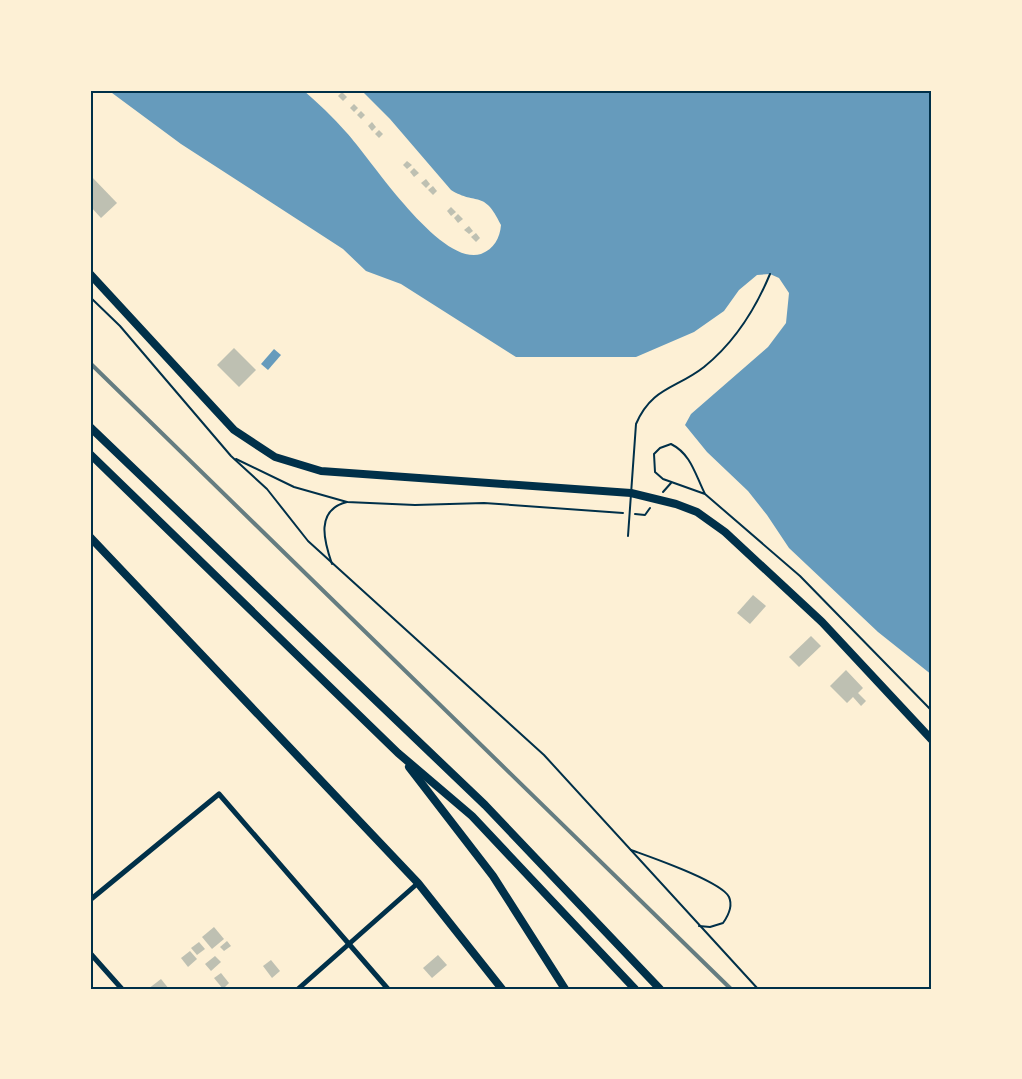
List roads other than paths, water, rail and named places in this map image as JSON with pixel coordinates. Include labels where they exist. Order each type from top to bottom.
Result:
[{"type":"highway","points":[[90,427],[485,805],[660,989]]},
{"type":"highway","points":[[90,454],[398,753],[472,816],[635,989]]},
{"type":"highway","points":[[398,753],[493,876],[565,989]]},
{"type":"main road","points":[[90,274],[234,430],[275,457],[321,471],[631,493],[658,498],[697,512],[749,551],[852,653],[932,740]]},
{"type":"main road","points":[[90,537],[418,883],[502,989]]},
{"type":"street","points":[[90,900],[219,794],[388,989]]},
{"type":"street","points":[[298,989],[418,883]]},
{"type":"street","points":[[90,953],[122,989]]},
{"type":"lane","points":[[628,536],[636,424],[643,407],[658,393],[704,366],[727,344],[745,325],[771,274]]},
{"type":"water","points":[[108,90],[303,90],[341,126],[407,208],[427,228],[446,244],[464,254],[481,254],[496,243],[501,225],[490,207],[485,202],[451,190],[390,119],[361,90],[932,90],[932,675],[878,632],[789,548],[748,491],[707,452],[685,425],[691,414],[768,347],[786,323],[789,293],[779,278],[770,274],[757,275],[739,290],[724,311],[694,332],[636,357],[516,357],[401,284],[366,271],[343,249],[181,144]]},
{"type":"water","points":[[274,349],[281,355],[268,370],[261,364]]},
{"type":"railway","points":[[90,363],[731,989]]}]
